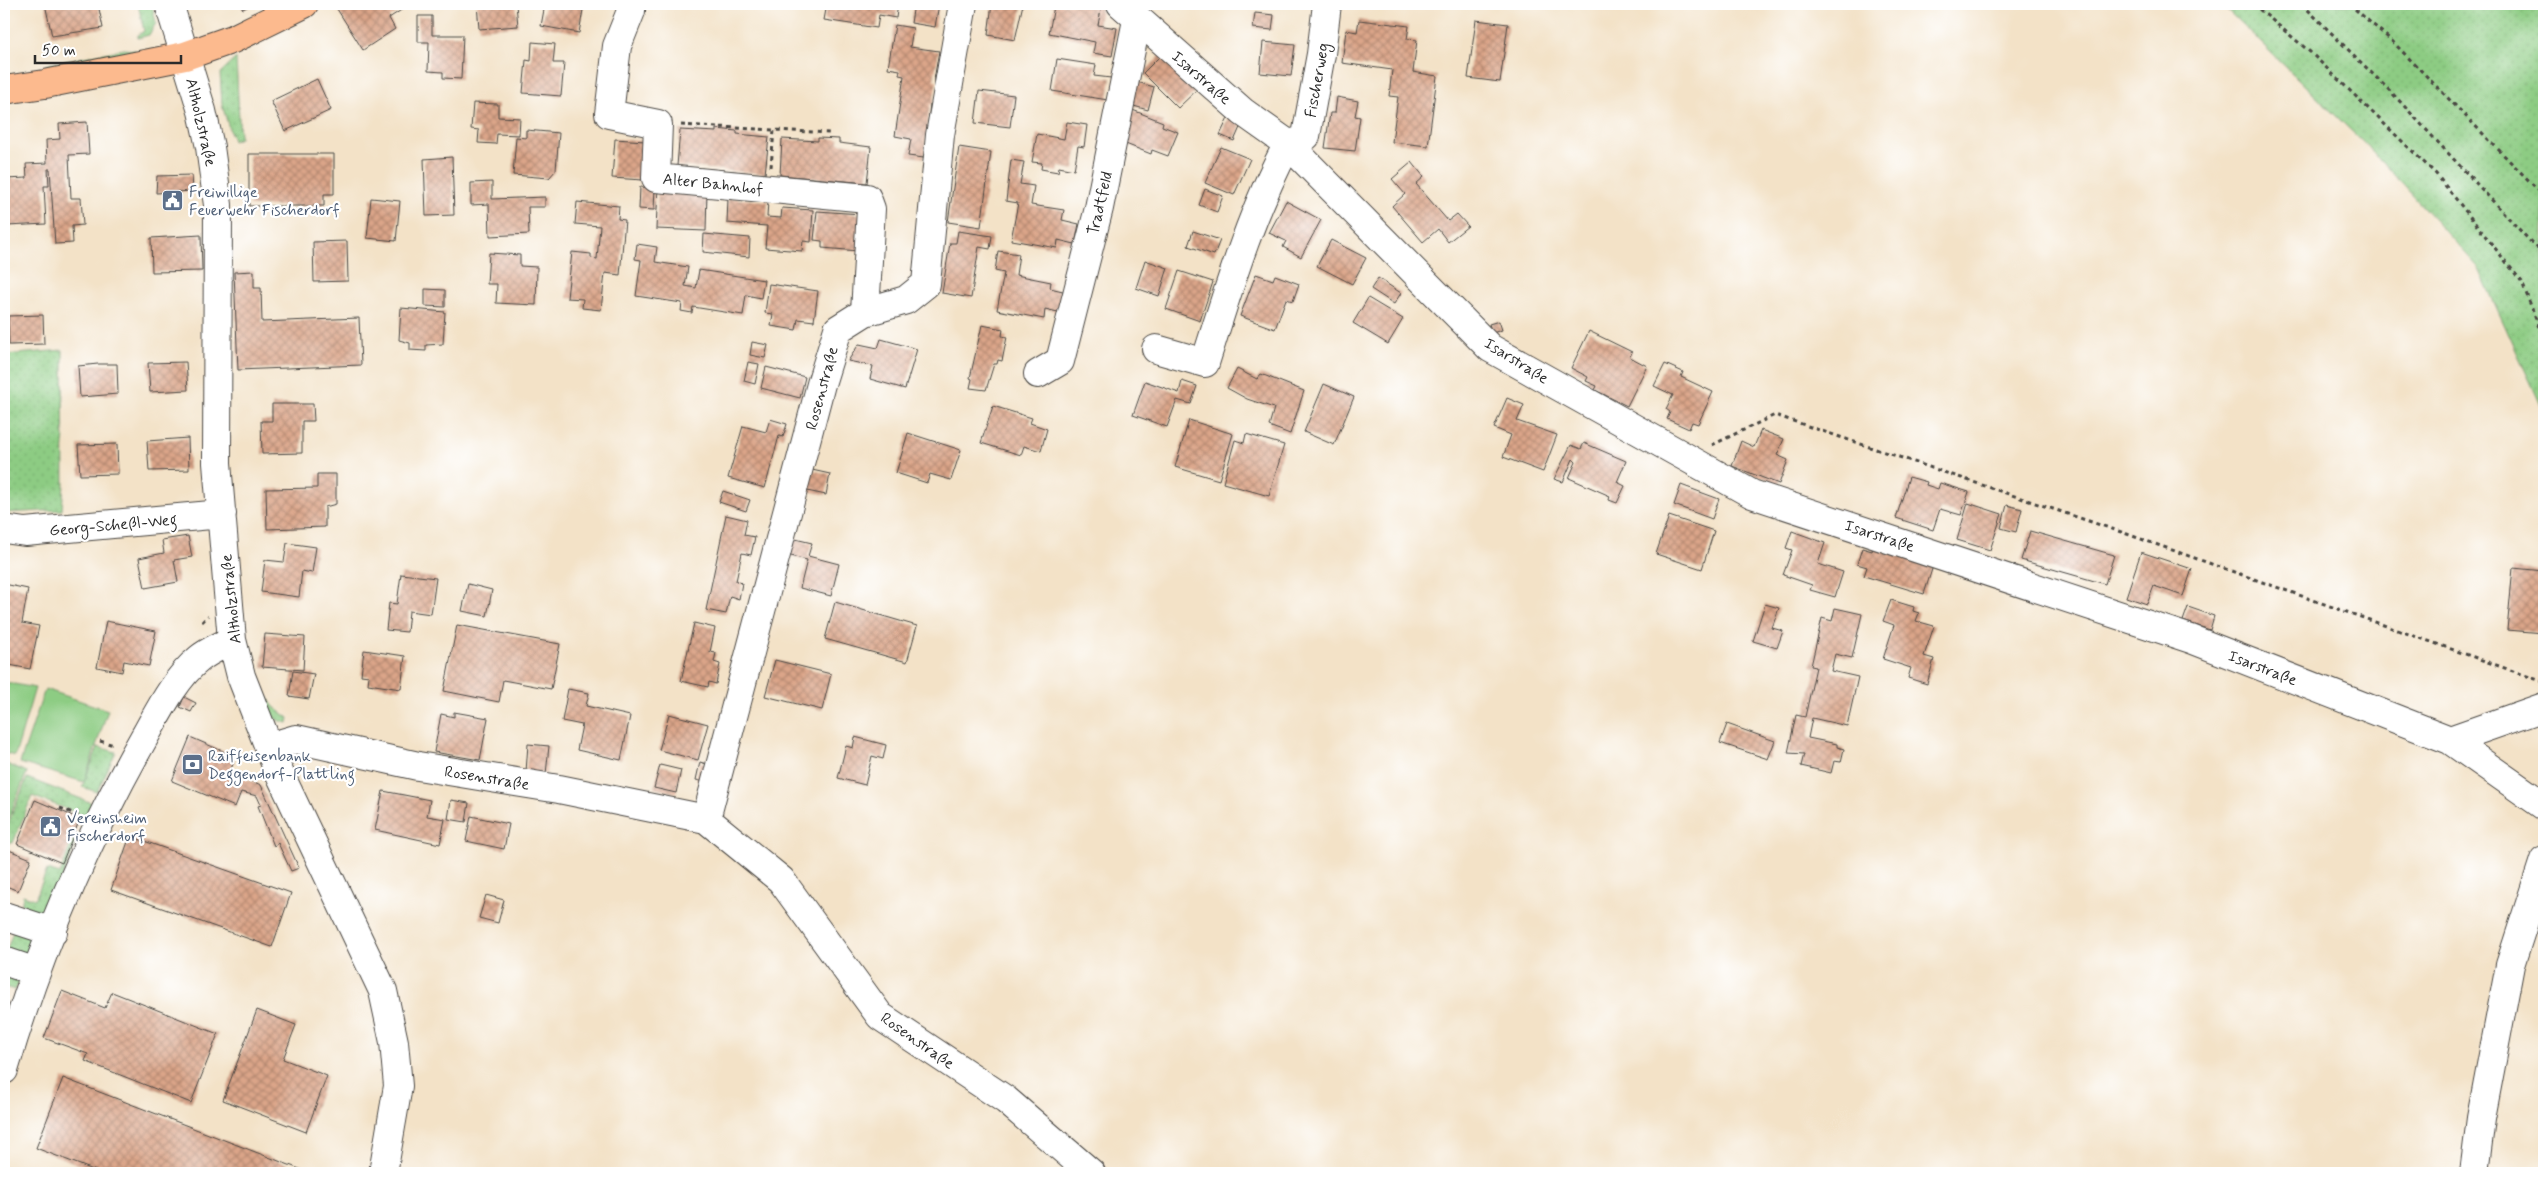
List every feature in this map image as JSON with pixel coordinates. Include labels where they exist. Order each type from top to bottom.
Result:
[{"type":"main road","points":[[4,90],[45,84],[184,56],[233,39],[304,4]]},
{"type":"street","name":"Altholzstraße","points":[[169,4],[210,147],[218,205],[217,463],[232,640],[242,676],[269,746],[383,991],[394,1042],[398,1086],[383,1173]]},
{"type":"street","points":[[631,4],[631,11],[617,46],[609,114],[658,124]]},
{"type":"street","name":"Rosenstraße","points":[[706,819],[829,354],[838,329],[865,312],[906,300],[926,284],[940,135],[963,4]]},
{"type":"street","name":"Fischerweg","points":[[1288,144],[1300,141],[1306,136],[1322,54],[1327,4]]},
{"type":"street","name":"Isarstraße","points":[[1129,12],[1244,112],[1288,144],[1490,348],[1752,494],[2191,639],[2450,740],[2544,806]]},
{"type":"street","name":"Tradtfeld","points":[[1038,374],[1060,361],[1099,208],[1129,12]]},
{"type":"street","name":"Alter Bahnhof","points":[[658,124],[656,178],[867,198],[871,209],[865,312]]},
{"type":"street","points":[[1156,349],[1204,363],[1230,282],[1277,165],[1288,144]]},
{"type":"street","name":"Georg-Scheßl-Weg","points":[[4,529],[25,532],[76,534],[222,514]]},
{"type":"street","points":[[4,1070],[21,1012],[36,972],[118,785],[168,695],[199,659],[232,640]]},
{"type":"street","points":[[2450,740],[2544,707]]},
{"type":"street","name":"Rosenstraße","points":[[269,746],[296,739],[418,766],[559,789],[706,819],[781,880],[880,1016],[1006,1100],[1091,1173]]},
{"type":"street","points":[[2474,1173],[2481,1118],[2510,965],[2544,860]]},
{"type":"street","points":[[4,916],[53,932]]},
{"type":"street","points":[[4,961],[36,972]]},
{"type":"path","points":[[2253,4],[2310,52],[2436,174],[2522,282],[2544,341]]},
{"type":"path","points":[[2302,4],[2392,92],[2544,256]]},
{"type":"path","points":[[2349,4],[2392,41],[2544,196]]},
{"type":"path","points":[[658,124],[830,133]]},
{"type":"path","points":[[770,189],[774,130]]},
{"type":"path","points":[[1687,458],[1775,415],[2127,534],[2544,682]]},
{"type":"path","points":[[60,808],[82,817]]},
{"type":"green space","points":[[138,4],[152,4],[156,23],[149,35],[138,38],[138,35],[144,31]]},
{"type":"green space","points":[[2221,4],[2544,4],[2544,412],[2478,267],[2373,152]]},
{"type":"green space","points":[[124,49],[135,50],[135,53],[49,70],[46,65]]},
{"type":"green space","points":[[236,58],[240,138],[233,141],[222,105],[220,73]]},
{"type":"green space","points":[[63,350],[64,484],[62,510],[4,513],[4,355]]},
{"type":"green space","points":[[255,680],[274,707],[289,718],[288,723],[271,718]]},
{"type":"green space","points":[[4,682],[35,688],[15,756],[4,753]]},
{"type":"green space","points":[[45,689],[108,710],[84,782],[20,763]]},
{"type":"green space","points":[[98,747],[116,752],[97,792],[82,787]]},
{"type":"green space","points":[[4,763],[27,772],[4,830]]},
{"type":"green space","points":[[27,778],[92,803],[85,816],[32,796],[13,843],[9,843],[6,847],[4,846],[4,834]]},
{"type":"green space","points":[[73,839],[77,840],[47,916],[21,908],[23,895],[35,899],[47,870],[60,874]]},
{"type":"green space","points":[[15,926],[38,933],[29,959],[6,952]]},
{"type":"green space","points":[[4,971],[21,977],[15,990],[4,987]]},
{"type":"building","points":[[45,4],[98,4],[103,28],[52,36]]},
{"type":"building","points":[[240,4],[253,4],[243,9]]},
{"type":"building","points":[[345,4],[409,5],[389,18],[395,29],[363,50],[337,9]]},
{"type":"building","points":[[477,4],[516,4],[518,26],[479,29]]},
{"type":"building","points":[[545,4],[584,4],[579,33],[541,26]]},
{"type":"building","points":[[827,4],[898,4],[896,18],[879,15],[877,28],[824,20]]},
{"type":"building","points":[[914,4],[939,4],[935,27],[911,23]]},
{"type":"building","points":[[992,4],[1023,4],[1015,40],[988,35]]},
{"type":"building","points":[[1047,4],[1102,4],[1098,25],[1117,28],[1112,56],[1093,53],[1095,42],[1049,33],[1054,6]]},
{"type":"building","points":[[1255,13],[1274,15],[1272,30],[1253,28]]},
{"type":"building","points":[[418,16],[432,16],[432,35],[463,35],[461,79],[443,78],[443,72],[428,71],[429,42],[418,42]]},
{"type":"building","points":[[1359,20],[1409,26],[1407,39],[1417,40],[1413,72],[1437,76],[1428,146],[1392,142],[1398,97],[1389,96],[1392,70],[1342,63],[1346,30],[1357,32]]},
{"type":"building","points":[[1476,20],[1508,24],[1500,82],[1468,78]]},
{"type":"building","points":[[895,25],[913,28],[910,47],[939,51],[934,80],[937,81],[933,105],[930,104],[924,158],[908,156],[911,139],[895,136],[904,76],[899,75],[900,70],[888,68]]},
{"type":"building","points":[[532,42],[555,44],[553,63],[564,63],[561,96],[523,93],[526,60],[531,61]]},
{"type":"building","points":[[1263,42],[1295,45],[1291,76],[1260,73]]},
{"type":"building","points":[[1166,50],[1201,86],[1178,108],[1143,73]]},
{"type":"building","points":[[1057,59],[1096,65],[1094,76],[1111,78],[1108,100],[1052,91]]},
{"type":"building","points":[[317,79],[331,110],[285,131],[271,101]]},
{"type":"building","points":[[1137,82],[1154,87],[1148,110],[1130,105]]},
{"type":"building","points":[[979,91],[1014,95],[1010,127],[975,123]]},
{"type":"building","points":[[1337,97],[1358,101],[1355,116],[1360,117],[1355,151],[1325,148],[1330,113],[1335,113]]},
{"type":"building","points":[[473,103],[498,104],[498,117],[520,118],[519,135],[497,134],[496,144],[478,143],[479,130],[471,129]]},
{"type":"building","points":[[1130,109],[1163,122],[1162,126],[1178,132],[1168,156],[1152,150],[1151,154],[1118,141]]},
{"type":"building","points":[[1230,114],[1241,125],[1234,141],[1220,135]]},
{"type":"building","points":[[87,122],[89,154],[69,155],[71,198],[81,198],[83,225],[72,226],[73,243],[55,244],[50,169],[48,169],[49,186],[44,186],[46,224],[7,226],[5,179],[27,178],[26,164],[47,163],[46,140],[60,139],[59,124]]},
{"type":"building","points":[[1067,122],[1087,125],[1084,147],[1078,146],[1074,170],[1059,167],[1058,172],[1041,169],[1042,163],[1032,162],[1037,134],[1064,139]]},
{"type":"building","points":[[716,129],[737,131],[737,134],[769,137],[765,174],[677,166],[680,130],[716,132]]},
{"type":"building","points":[[526,130],[559,133],[556,170],[549,178],[513,175],[516,137],[526,138]]},
{"type":"building","points":[[818,138],[839,139],[839,143],[871,147],[867,183],[780,175],[782,139],[818,141]]},
{"type":"building","points":[[615,139],[645,141],[643,180],[612,178]]},
{"type":"building","points":[[959,147],[991,152],[981,227],[948,222]]},
{"type":"building","points":[[1221,147],[1250,159],[1234,195],[1205,183]]},
{"type":"building","points":[[249,154],[334,154],[334,194],[324,194],[324,206],[249,206]]},
{"type":"building","points":[[452,157],[454,215],[426,216],[424,159]]},
{"type":"building","points":[[1011,160],[1024,162],[1020,184],[1034,186],[1031,205],[1064,210],[1062,220],[1079,224],[1075,244],[1058,240],[1057,248],[1011,240],[1018,203],[1006,201]]},
{"type":"building","points":[[1412,162],[1424,177],[1416,184],[1448,221],[1457,214],[1468,226],[1448,242],[1438,229],[1423,242],[1392,206],[1405,194],[1392,179]]},
{"type":"building","points":[[192,175],[193,191],[156,193],[157,176]]},
{"type":"building","points":[[492,182],[492,199],[545,197],[545,207],[528,207],[529,234],[490,236],[489,204],[471,205],[471,183]]},
{"type":"building","points":[[640,187],[655,188],[654,210],[639,209]]},
{"type":"building","points":[[658,188],[707,190],[706,231],[656,229]]},
{"type":"building","points":[[1205,189],[1223,196],[1217,212],[1199,205]]},
{"type":"building","points":[[371,198],[400,201],[396,241],[367,238]]},
{"type":"building","points":[[728,198],[768,201],[767,217],[781,218],[782,208],[813,210],[811,242],[803,241],[802,251],[765,248],[767,226],[727,223]]},
{"type":"building","points":[[1286,201],[1321,220],[1301,257],[1283,247],[1286,241],[1269,233]]},
{"type":"building","points":[[577,202],[619,206],[618,219],[625,220],[620,275],[605,273],[601,310],[582,308],[583,299],[567,298],[572,252],[591,254],[591,258],[597,259],[600,226],[575,224]]},
{"type":"building","points":[[817,211],[861,214],[859,251],[822,248],[822,241],[814,240]]},
{"type":"building","points":[[958,231],[992,236],[990,249],[979,247],[971,298],[942,293],[950,243],[956,243]]},
{"type":"building","points":[[1193,231],[1220,240],[1214,255],[1188,246]]},
{"type":"building","points":[[704,234],[750,238],[749,257],[703,252]]},
{"type":"building","points":[[201,235],[202,271],[152,272],[151,238]]},
{"type":"building","points":[[1331,240],[1366,258],[1352,284],[1317,266]]},
{"type":"building","points":[[347,241],[348,281],[314,282],[313,242]]},
{"type":"building","points":[[637,244],[657,247],[655,262],[688,267],[685,286],[696,288],[699,270],[764,280],[761,298],[746,295],[743,315],[693,307],[692,313],[681,311],[682,303],[636,296],[641,260],[635,259]]},
{"type":"building","points":[[998,251],[1019,254],[1016,275],[1051,282],[1050,288],[1067,292],[1062,313],[1045,309],[1044,319],[997,310],[1004,273],[995,271]]},
{"type":"building","points":[[489,253],[520,255],[520,266],[537,267],[536,305],[496,303],[497,284],[487,284]]},
{"type":"building","points":[[1145,260],[1168,268],[1159,296],[1136,288]]},
{"type":"building","points":[[254,271],[254,288],[261,288],[262,322],[359,318],[361,365],[238,370],[234,272]]},
{"type":"building","points":[[1179,271],[1213,282],[1200,321],[1166,309]]},
{"type":"building","points":[[1256,274],[1273,280],[1275,275],[1299,284],[1293,301],[1286,299],[1275,329],[1240,316]]},
{"type":"building","points":[[1378,278],[1401,293],[1394,304],[1371,289]]},
{"type":"building","points":[[769,284],[818,291],[814,321],[798,319],[796,330],[771,326],[773,314],[765,313]]},
{"type":"building","points":[[425,289],[445,290],[445,307],[425,306]]},
{"type":"building","points":[[1368,298],[1403,319],[1388,344],[1353,323]]},
{"type":"building","points":[[401,308],[445,312],[443,344],[426,345],[426,351],[410,350],[410,343],[399,340]]},
{"type":"building","points":[[43,315],[44,344],[9,345],[8,316]]},
{"type":"building","points":[[1499,321],[1502,330],[1492,333],[1489,324]]},
{"type":"building","points":[[982,325],[1003,329],[1002,336],[1007,337],[1002,361],[998,360],[997,364],[994,364],[986,390],[970,388],[972,379],[970,378]]},
{"type":"building","points":[[1589,331],[1632,352],[1630,357],[1647,366],[1627,406],[1595,390],[1597,386],[1586,381],[1588,377],[1571,368]]},
{"type":"building","points":[[881,339],[917,349],[905,389],[870,379],[873,366],[848,361],[859,344],[878,348]]},
{"type":"building","points":[[752,342],[768,345],[765,358],[750,355]]},
{"type":"building","points":[[186,362],[188,390],[150,392],[148,363]]},
{"type":"building","points":[[748,362],[759,364],[755,384],[744,381]]},
{"type":"building","points":[[117,364],[118,394],[80,397],[78,366]]},
{"type":"building","points":[[1665,364],[1683,372],[1681,377],[1713,392],[1698,424],[1692,422],[1689,429],[1667,419],[1670,412],[1666,409],[1673,395],[1654,386]]},
{"type":"building","points":[[766,367],[805,377],[800,398],[761,388]]},
{"type":"building","points":[[1237,369],[1257,379],[1261,374],[1304,391],[1290,434],[1269,426],[1274,408],[1247,399],[1227,388]]},
{"type":"building","points":[[1145,381],[1179,393],[1182,381],[1197,386],[1191,404],[1177,400],[1167,427],[1133,415]]},
{"type":"building","points":[[1324,384],[1354,397],[1334,445],[1304,432]]},
{"type":"building","points":[[1507,398],[1524,405],[1517,421],[1557,435],[1543,472],[1503,457],[1511,435],[1494,428]]},
{"type":"building","points":[[272,404],[313,404],[314,421],[302,421],[302,453],[262,454],[261,421],[272,421]]},
{"type":"building","points":[[993,406],[1032,418],[1030,423],[1047,429],[1041,451],[1024,446],[1021,455],[981,443]]},
{"type":"building","points":[[770,419],[787,424],[783,437],[779,436],[765,488],[728,478],[743,426],[766,432]]},
{"type":"building","points":[[1189,420],[1233,434],[1219,480],[1175,467]]},
{"type":"building","points":[[1761,430],[1784,439],[1777,455],[1788,460],[1779,484],[1732,466],[1741,441],[1754,447]]},
{"type":"building","points":[[908,433],[961,450],[951,480],[930,474],[927,483],[896,473]]},
{"type":"building","points":[[1246,434],[1284,445],[1269,496],[1223,483],[1235,440],[1244,443]]},
{"type":"building","points":[[188,438],[189,470],[149,471],[147,441]]},
{"type":"building","points":[[1584,443],[1626,461],[1617,482],[1625,486],[1617,503],[1609,500],[1610,496],[1569,478],[1576,462],[1573,459],[1563,482],[1554,479],[1571,445],[1581,449]]},
{"type":"building","points":[[117,444],[118,474],[80,475],[78,445]]},
{"type":"building","points":[[812,470],[830,474],[826,495],[807,491]]},
{"type":"building","points":[[317,474],[336,474],[336,504],[325,507],[325,527],[267,529],[266,489],[317,488]]},
{"type":"building","points":[[1909,477],[1927,482],[1926,485],[1938,489],[1940,483],[1969,492],[1961,515],[1940,509],[1933,530],[1896,518]]},
{"type":"building","points":[[1681,485],[1719,499],[1712,519],[1674,505]]},
{"type":"building","points":[[723,491],[750,500],[746,511],[719,502]]},
{"type":"building","points":[[1968,503],[2002,514],[1990,550],[1957,540]]},
{"type":"building","points":[[2007,505],[2022,509],[2016,532],[2001,528]]},
{"type":"building","points":[[726,515],[747,520],[744,535],[755,537],[751,555],[742,553],[736,581],[742,583],[739,599],[730,596],[726,614],[706,610]]},
{"type":"building","points":[[1669,516],[1714,531],[1702,569],[1656,554]]},
{"type":"building","points":[[1792,531],[1825,543],[1818,564],[1843,572],[1835,597],[1810,590],[1812,585],[1783,575],[1792,550],[1786,548]]},
{"type":"building","points":[[2030,531],[2114,555],[2105,584],[2021,560]]},
{"type":"building","points":[[188,536],[192,557],[174,560],[178,582],[145,588],[139,558],[164,553],[162,540]]},
{"type":"building","points":[[791,538],[812,543],[808,556],[839,564],[831,596],[800,588],[807,560],[787,555]]},
{"type":"building","points":[[287,543],[316,547],[312,573],[302,571],[299,597],[261,592],[265,560],[284,562]]},
{"type":"building","points":[[1873,547],[1933,566],[1924,594],[1864,576],[1867,567],[1857,564],[1862,548],[1872,551]]},
{"type":"building","points":[[2141,552],[2192,569],[2183,596],[2154,586],[2147,604],[2126,597]]},
{"type":"building","points":[[2513,568],[2544,571],[2544,633],[2507,630]]},
{"type":"building","points":[[401,574],[436,578],[431,614],[409,611],[407,632],[386,630],[389,603],[397,604]]},
{"type":"building","points":[[4,584],[28,589],[22,623],[39,626],[30,669],[4,664]]},
{"type":"building","points":[[468,584],[492,590],[487,616],[462,611]]},
{"type":"building","points":[[1891,600],[1914,607],[1913,611],[1919,613],[1916,621],[1934,626],[1924,656],[1934,659],[1927,684],[1908,678],[1911,668],[1883,659],[1894,625],[1883,621]]},
{"type":"building","points":[[835,602],[917,626],[907,662],[825,639]]},
{"type":"building","points":[[1765,604],[1779,608],[1772,628],[1783,631],[1777,648],[1753,641]]},
{"type":"building","points":[[2188,607],[2214,616],[2210,630],[2183,621]]},
{"type":"building","points":[[1835,608],[1862,614],[1852,658],[1835,654],[1831,671],[1858,677],[1847,726],[1812,718],[1808,738],[1837,744],[1837,747],[1844,749],[1841,762],[1834,761],[1831,773],[1801,766],[1804,754],[1788,753],[1796,715],[1805,717],[1816,667],[1811,666],[1822,618],[1832,621]]},
{"type":"building","points":[[106,621],[156,631],[149,666],[124,661],[122,672],[97,667]]},
{"type":"building","points":[[694,623],[715,628],[710,652],[716,653],[714,662],[720,664],[716,684],[709,682],[708,687],[681,681]]},
{"type":"building","points":[[457,625],[560,644],[551,689],[503,680],[499,702],[444,691]]},
{"type":"building","points":[[265,634],[305,637],[303,670],[262,667]]},
{"type":"building","points":[[364,650],[405,656],[401,689],[368,684],[369,676],[361,675]]},
{"type":"building","points":[[775,660],[831,674],[822,710],[765,696]]},
{"type":"building","points":[[293,671],[314,674],[309,699],[289,696]]},
{"type":"building","points":[[568,689],[589,693],[586,706],[630,716],[621,760],[577,750],[582,725],[562,721]]},
{"type":"building","points":[[184,697],[196,703],[191,712],[180,707]]},
{"type":"building","points":[[454,712],[488,718],[480,760],[434,752],[441,714],[454,717]]},
{"type":"building","points":[[669,714],[708,724],[698,760],[659,750]]},
{"type":"building","points":[[1727,724],[1775,741],[1768,759],[1720,743]]},
{"type":"building","points":[[190,737],[227,753],[225,757],[234,761],[230,772],[261,785],[299,868],[291,871],[278,843],[274,846],[258,806],[261,805],[257,796],[241,792],[235,807],[172,781]]},
{"type":"building","points":[[855,737],[886,745],[883,759],[872,756],[865,785],[838,778],[846,746],[853,748]]},
{"type":"building","points":[[528,744],[549,746],[546,774],[526,772]]},
{"type":"building","points":[[700,762],[710,765],[705,782],[696,780]]},
{"type":"building","points":[[660,765],[681,770],[676,793],[654,788]]},
{"type":"building","points":[[383,791],[430,800],[427,816],[445,819],[440,844],[375,830]]},
{"type":"building","name":"Vereinsheim Fischerdorf","points":[[35,800],[80,819],[62,863],[17,844]]},
{"type":"building","points":[[451,800],[469,803],[466,822],[448,819]]},
{"type":"building","points":[[471,816],[509,824],[504,849],[466,841]]},
{"type":"building","points":[[130,836],[291,893],[272,947],[111,890]]},
{"type":"building","points":[[4,848],[31,859],[18,891],[4,885]]},
{"type":"building","points":[[486,895],[504,900],[498,923],[479,918]]},
{"type":"building","points":[[62,991],[105,1008],[112,992],[218,1034],[191,1103],[85,1061],[88,1054],[44,1038]]},
{"type":"building","points":[[257,1010],[296,1025],[283,1059],[327,1076],[306,1132],[223,1100]]},
{"type":"building","points":[[63,1078],[310,1173],[101,1173],[36,1148]]},
{"type":"place","name":"Freiwillige Feuerwehr Fischerdorf","points":[[173,200]]},
{"type":"place","name":"Raiffeisenbank Deggendorf-Plattling","points":[[192,764]]},
{"type":"place","name":"Vereinsheim Fischerdorf","points":[[51,826]]}]
